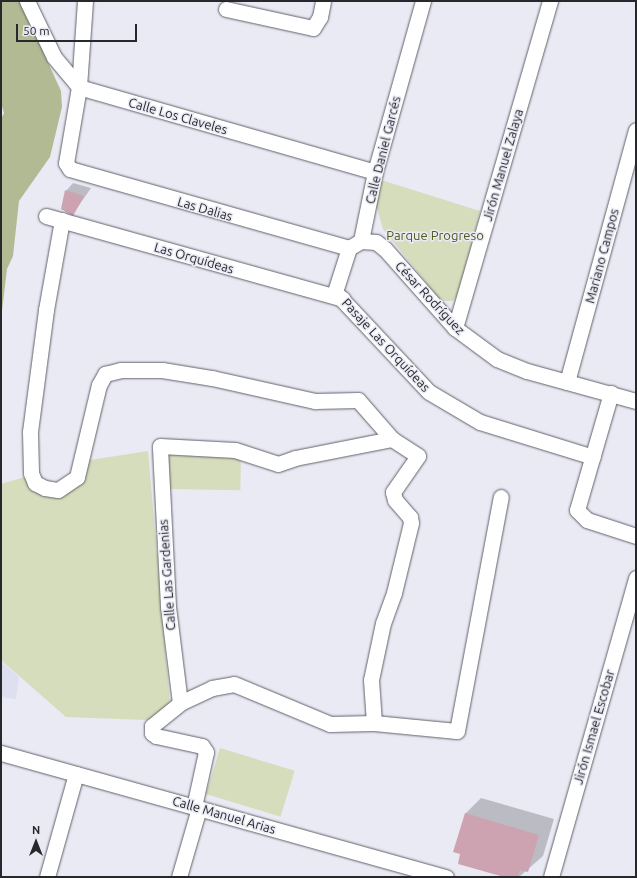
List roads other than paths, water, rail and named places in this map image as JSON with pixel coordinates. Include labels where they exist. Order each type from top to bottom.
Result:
[{"type":"street","points":[[26,1],[54,58],[79,87]]},
{"type":"street","points":[[79,87],[85,1]]},
{"type":"street","points":[[226,9],[313,28],[320,17],[323,1]]},
{"type":"street","name":"Calle Daniel Garcés","points":[[339,295],[355,245],[423,1]]},
{"type":"street","name":"Jirón Manuel Zalaya","points":[[455,328],[550,1]]},
{"type":"street","name":"Las Dalias","points":[[79,87],[66,163],[76,172],[355,245]]},
{"type":"street","name":"Calle Los Claveles","points":[[79,87],[375,172]]},
{"type":"street","name":"Mariano Campos","points":[[567,382],[636,130]]},
{"type":"street","name":"Las Orquídeas","points":[[46,216],[339,295]]},
{"type":"street","points":[[62,220],[46,310],[30,432],[30,473],[35,483],[45,488],[58,490],[77,477],[99,385],[105,374],[121,370],[162,370],[212,378],[315,401],[358,400],[392,439],[418,456],[393,492],[395,500],[410,517],[411,523],[394,593],[383,623],[371,680],[374,723]]},
{"type":"street","name":"César Rodríguez","points":[[355,245],[376,242],[385,249],[455,328],[497,359],[527,371],[636,401]]},
{"type":"street","name":"Pasaje Las Orquídeas","points":[[339,295],[429,392],[480,422],[593,457]]},
{"type":"street","points":[[611,393],[577,510],[587,520],[636,536]]},
{"type":"street","name":"Calle Las Gardenias","points":[[180,703],[168,606],[160,446],[235,450],[278,464],[295,458],[392,439]]},
{"type":"street","points":[[179,877],[196,807],[206,752],[202,746],[156,736],[152,732],[152,726],[155,722],[180,703],[212,688],[234,684],[330,724],[374,723],[457,731],[501,497]]},
{"type":"street","name":"Jirón Ismael Escobar","points":[[552,877],[636,578]]},
{"type":"street","name":"Calle Manuel Arias","points":[[1,753],[446,877]]},
{"type":"street","points":[[47,877],[76,774]]},
{"type":"park label","name":"Parque Progreso","points":[[435,235]]}]
